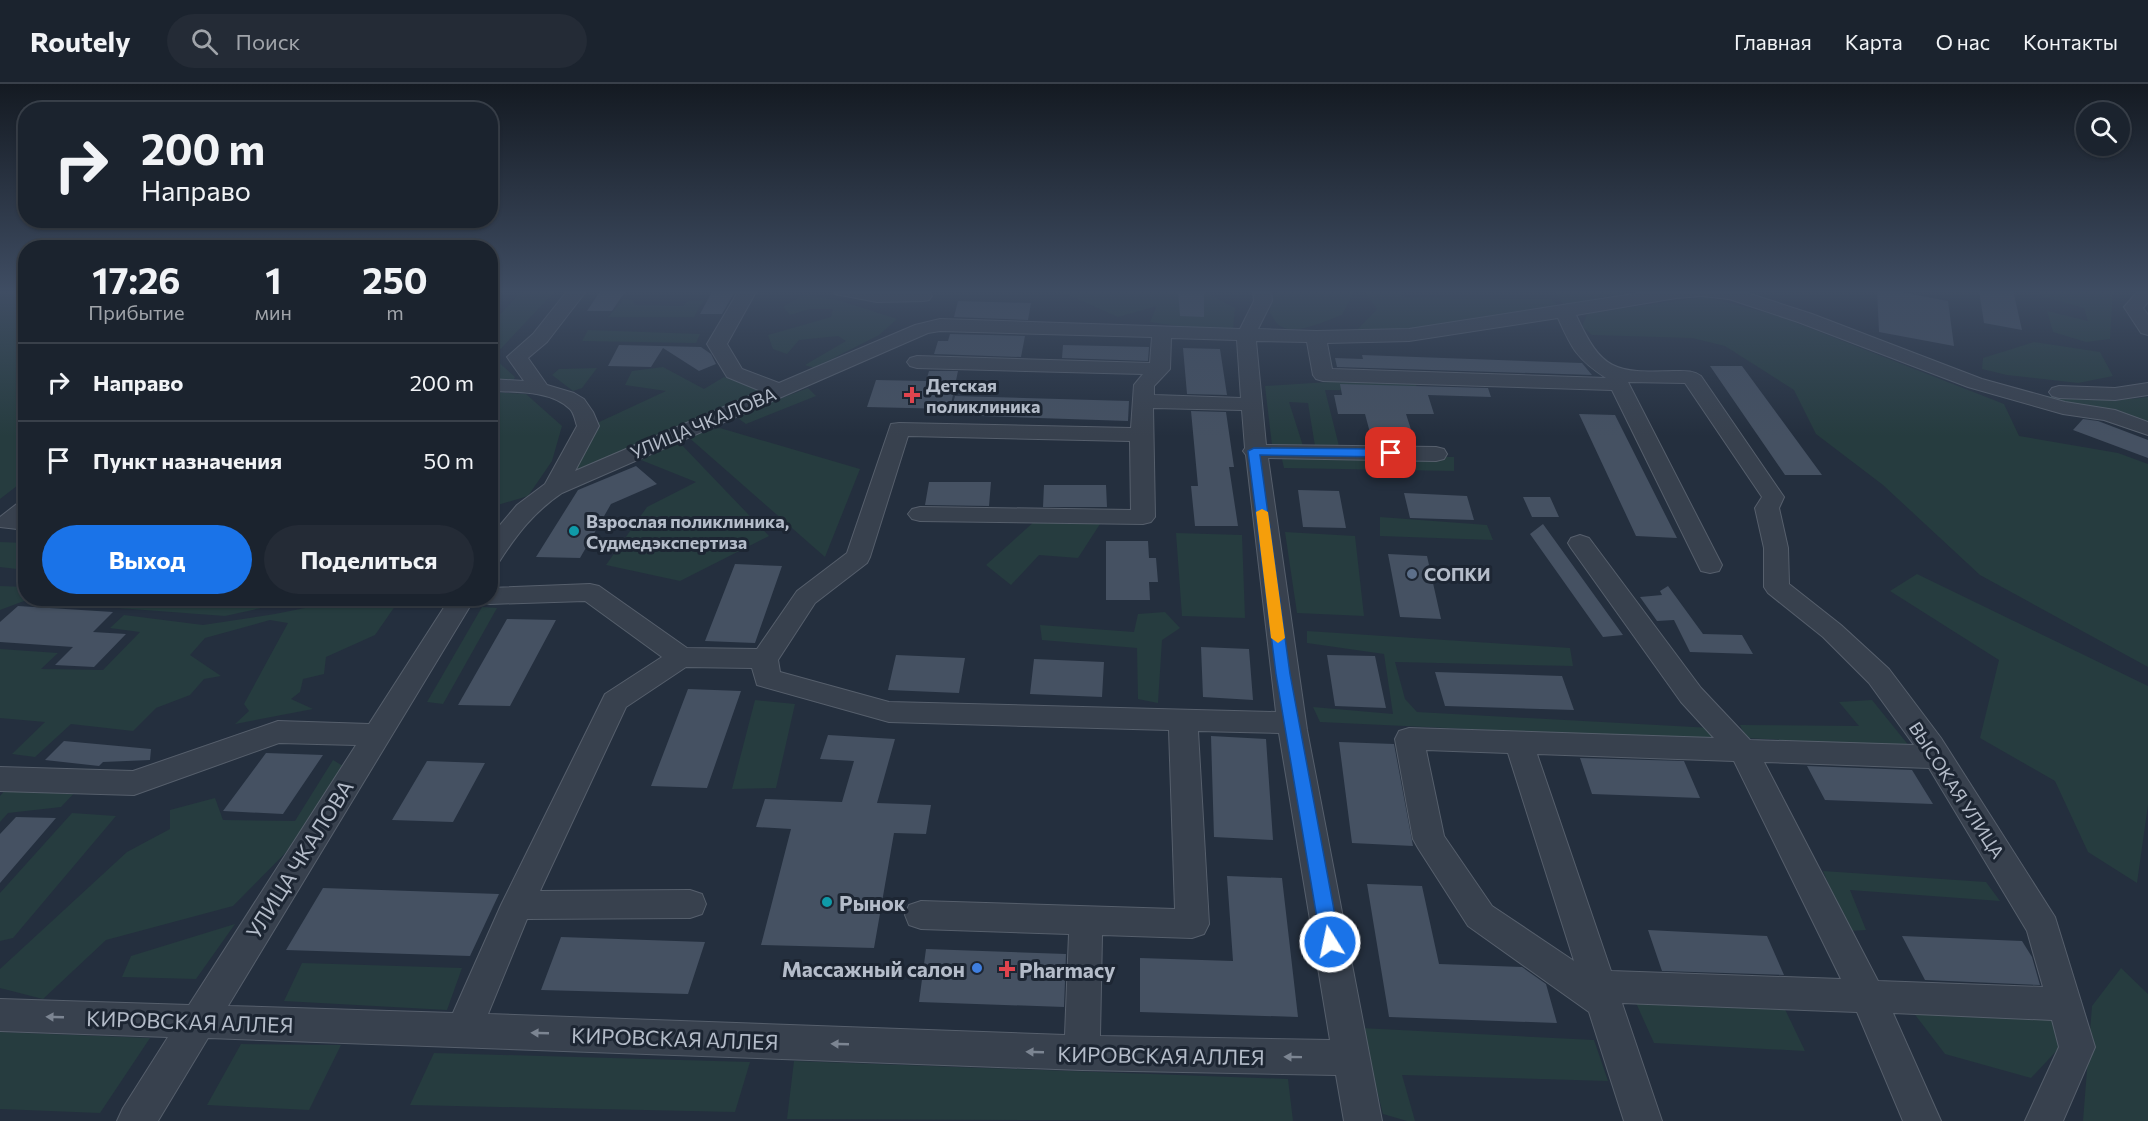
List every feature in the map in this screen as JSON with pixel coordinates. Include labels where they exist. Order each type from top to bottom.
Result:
[{"type":"street","points":[[538,387],[517,357],[540,338]]},
{"type":"street","points":[[720,338],[717,344],[734,373],[777,390]]},
{"type":"street","name":"УЛИЦА ЧКАЛОВА","points":[[498,544],[514,519],[531,502],[554,488],[777,390],[903,338]]},
{"type":"street","points":[[920,514],[1143,517],[1141,435],[1143,385],[1160,369],[1162,338]]},
{"type":"street","points":[[1246,338],[1254,451],[1283,674],[1363,1121]]},
{"type":"street","points":[[1316,338],[1323,375],[1617,379]]},
{"type":"street","points":[[1579,338],[1586,353],[1603,371],[1617,379],[1710,565]]},
{"type":"street","points":[[1860,338],[1975,383],[2063,408],[2108,414],[2148,429]]},
{"type":"street","points":[[917,362],[1160,369]]},
{"type":"street","name":"ВЫСОКАЯ УЛИЦА","points":[[1617,379],[1690,377],[1694,380],[1773,496],[1767,508],[1776,548],[1777,587],[1832,631],[1879,676],[1938,757],[2043,927],[2077,1047],[2044,1121]]},
{"type":"street","points":[[1975,383],[2093,394],[2138,392],[2148,389]]},
{"type":"street","points":[[498,386],[538,387],[573,401],[583,411],[588,426],[554,488]]},
{"type":"street","points":[[1142,401],[1251,404]]},
{"type":"street","points":[[1141,435],[899,429],[858,557],[806,597],[764,659],[767,678],[889,712],[1292,723]]},
{"type":"street","points":[[1254,451],[1437,454]]},
{"type":"street","points":[[1580,543],[1690,695],[1744,752],[1868,997],[1922,1121]]},
{"type":"street","points":[[498,596],[590,592],[681,657],[764,659]]},
{"type":"street","name":"УЛИЦА ЧКАЛОВА","points":[[136,1121],[458,606]]},
{"type":"street","points":[[463,1030],[517,905],[615,701],[681,657]]},
{"type":"street","points":[[921,915],[1192,924],[1183,719]]},
{"type":"street","points":[[0,779],[134,783],[278,732],[377,735]]},
{"type":"street","points":[[1938,757],[1409,739],[1429,839],[1480,916],[1601,993],[1868,997],[2065,1004]]},
{"type":"street","points":[[1519,742],[1643,1121]]},
{"type":"street","points":[[517,905],[690,904]]},
{"type":"street","points":[[1083,1053],[1086,921]]},
{"type":"street","name":"КИРОВСКАЯ АЛЛЕЯ","points":[[0,1015],[1083,1053],[1351,1058]]},
{"type":"green space","points":[[0,338],[18,338],[18,485],[0,499]]},
{"type":"green space","points":[[498,338],[510,338],[498,352]]},
{"type":"green space","points":[[583,338],[698,338],[696,343],[582,341]]},
{"type":"green space","points":[[769,338],[815,338],[799,340],[787,354],[773,349]]},
{"type":"green space","points":[[842,338],[872,338],[814,368],[805,365],[846,341]]},
{"type":"green space","points":[[1694,338],[1836,338],[2004,404],[2019,436],[2118,453],[2148,464],[2148,667],[1980,575],[1883,485],[1816,434],[1794,390],[1725,346]]},
{"type":"green space","points":[[2074,338],[2110,338],[2110,339],[2086,342]]},
{"type":"green space","points":[[2034,342],[2100,352],[2113,376],[2078,383],[2007,375],[1982,369],[1983,358]]},
{"type":"green space","points":[[498,362],[515,377],[512,383],[498,379]]},
{"type":"green space","points":[[663,367],[704,389],[724,377],[762,391],[572,473],[597,423],[666,391],[625,385],[632,371]]},
{"type":"green space","points":[[597,368],[582,388],[573,391],[552,375],[559,369]]},
{"type":"green space","points":[[1344,381],[1416,384],[1418,391],[1325,390],[1339,446],[1315,446],[1308,403],[1289,402],[1303,446],[1272,445],[1265,386]]},
{"type":"green space","points":[[808,388],[816,396],[746,424],[735,416]]},
{"type":"green space","points":[[2006,391],[2095,399],[2148,397],[2148,428]]},
{"type":"green space","points":[[498,392],[526,394],[562,426],[552,461],[528,496],[498,505]]},
{"type":"green space","points":[[720,428],[860,469],[825,557],[686,435]]},
{"type":"green space","points":[[679,442],[769,536],[680,581],[606,565],[647,507],[696,482],[641,460]]},
{"type":"green space","points":[[1281,455],[1454,457],[1454,471],[1284,468]]},
{"type":"green space","points":[[1380,517],[1487,525],[1493,540],[1380,536]]},
{"type":"green space","points":[[1036,520],[1100,524],[1078,558],[1039,555],[1011,585],[986,565]]},
{"type":"green space","points":[[1285,532],[1355,536],[1364,616],[1297,613]]},
{"type":"green space","points":[[1176,533],[1242,535],[1245,618],[1182,616]]},
{"type":"green space","points":[[0,542],[18,543],[18,569],[0,567]]},
{"type":"green space","points":[[1917,574],[2148,686],[2148,805],[2137,883],[2088,852],[2055,781],[1980,738],[1999,660],[1890,591]]},
{"type":"green space","points":[[0,586],[18,587],[18,603],[0,610]]},
{"type":"green space","points":[[91,606],[270,606],[225,616]]},
{"type":"green space","points":[[315,606],[395,606],[375,635],[326,657],[324,674],[303,679],[300,692],[291,699],[313,709],[235,724],[249,711],[244,704],[288,623],[270,620],[205,638],[190,655],[221,676],[204,679],[190,695],[156,708],[133,731],[71,724],[35,757],[12,754],[45,722],[0,718],[0,649],[58,653],[41,669],[103,670],[140,632],[110,628],[124,615],[203,625]]},
{"type":"green space","points":[[482,607],[497,608],[443,704],[427,702]]},
{"type":"green space","points":[[1165,612],[1180,628],[1162,640],[1158,703],[1138,699],[1137,648],[1042,640],[1040,625],[1134,632],[1138,614]]},
{"type":"green space","points":[[1307,631],[1570,648],[1573,666],[1395,662],[1405,699],[1417,712],[1712,728],[1724,741],[1320,722],[1313,707],[1393,714],[1384,654],[1307,643]]},
{"type":"green space","points":[[755,700],[795,704],[776,788],[732,789]]},
{"type":"green space","points":[[1872,700],[1910,747],[1746,738],[1740,725],[1859,726],[1839,702]]},
{"type":"green space","points":[[333,760],[343,766],[306,832],[233,906],[106,940],[43,999],[0,988],[0,969],[127,852],[170,829],[170,810],[215,798],[223,820],[295,821]]},
{"type":"green space","points":[[8,787],[79,788],[61,807],[8,813],[0,822],[0,796]]},
{"type":"green space","points":[[72,813],[116,816],[13,938],[0,941],[0,893]]},
{"type":"green space","points":[[1823,871],[1986,882],[2000,901],[1850,890],[1866,930],[1848,931]]},
{"type":"green space","points":[[235,924],[196,979],[122,977],[131,956]]},
{"type":"green space","points":[[302,963],[462,968],[447,1010],[284,1001]]},
{"type":"green space","points":[[2121,968],[2148,994],[2148,1121],[2083,1121],[2092,1006]]},
{"type":"green space","points":[[1632,994],[1780,999],[1805,1051],[1654,1043]]},
{"type":"green space","points":[[1913,1012],[2049,1012],[2062,1045],[2031,1078],[1945,1054]]},
{"type":"green space","points":[[1361,1028],[1594,1040],[1608,1081],[1402,1075],[1415,1121],[1407,1121],[1383,1114]]},
{"type":"green space","points":[[0,1032],[150,1038],[100,1113],[0,1109]]},
{"type":"green space","points":[[241,1044],[341,1045],[309,1110],[207,1105]]},
{"type":"green space","points":[[434,1053],[750,1062],[735,1112],[410,1105]]},
{"type":"green space","points":[[794,1061],[1288,1079],[1293,1121],[787,1119]]},
{"type":"building","points":[[949,338],[1025,338],[1021,357],[934,354],[938,341],[948,341]]},
{"type":"building","points":[[1913,338],[1953,338],[1954,346]]},
{"type":"building","points":[[619,345],[701,347],[711,354],[716,364],[699,371],[663,348],[651,367],[608,366]]},
{"type":"building","points":[[1063,345],[1149,347],[1148,361],[1062,358]]},
{"type":"building","points":[[1183,348],[1220,349],[1227,395],[1187,394]]},
{"type":"building","points":[[1362,355],[1582,363],[1592,375],[1337,367],[1335,358],[1363,359]]},
{"type":"building","points":[[1710,366],[1742,366],[1822,475],[1785,475]]},
{"type":"building","name":"Детская поликлиника","points":[[929,371],[958,371],[950,409],[867,407],[876,380],[926,381]]},
{"type":"building","points":[[1340,384],[1488,388],[1491,397],[1428,395],[1434,414],[1406,414],[1416,445],[1373,444],[1365,414],[1338,414],[1334,395],[1342,395]]},
{"type":"building","points":[[955,396],[1129,401],[1128,421],[950,415]]},
{"type":"building","points":[[1191,411],[1226,412],[1234,467],[1229,467],[1238,526],[1195,526],[1191,486],[1198,486]]},
{"type":"building","points":[[1579,414],[1615,415],[1677,538],[1636,536]]},
{"type":"building","points":[[2083,419],[2098,421],[2148,440],[2148,458],[2073,430]]},
{"type":"building","name":"Взрослая поликлиника, Судмедэкспертиза","points":[[636,466],[657,484],[611,504],[580,558],[536,557],[578,490]]},
{"type":"building","points":[[929,482],[991,482],[989,506],[925,505]]},
{"type":"building","points":[[1044,485],[1106,485],[1107,507],[1043,507]]},
{"type":"building","points":[[1298,490],[1339,491],[1346,528],[1303,527]]},
{"type":"building","points":[[1404,493],[1467,496],[1474,520],[1410,518]]},
{"type":"building","points":[[1523,497],[1550,497],[1559,517],[1532,517]]},
{"type":"building","points":[[1543,524],[1623,635],[1603,637],[1530,534]]},
{"type":"building","points":[[1106,541],[1148,541],[1149,558],[1156,558],[1158,582],[1149,582],[1150,600],[1106,600]]},
{"type":"building","points":[[1388,554],[1427,556],[1441,619],[1400,617]]},
{"type":"building","points":[[735,564],[782,566],[755,643],[705,641]]},
{"type":"building","points":[[1668,586],[1703,634],[1742,635],[1753,654],[1690,652],[1674,620],[1657,621],[1640,597],[1662,595],[1660,591]]},
{"type":"building","points":[[18,606],[113,612],[93,632],[126,634],[94,667],[55,665],[73,647],[0,642],[0,622]]},
{"type":"building","points":[[507,619],[556,620],[510,706],[458,705]]},
{"type":"building","points":[[1201,647],[1249,649],[1253,700],[1203,697]]},
{"type":"building","points":[[896,655],[965,658],[959,693],[888,690]]},
{"type":"building","points":[[1327,655],[1375,656],[1386,708],[1335,706]]},
{"type":"building","points":[[1034,659],[1104,662],[1102,697],[1030,694]]},
{"type":"building","points":[[1435,672],[1562,676],[1574,710],[1445,706]]},
{"type":"building","points":[[688,689],[741,691],[707,788],[651,786]]},
{"type":"building","points":[[828,735],[895,739],[877,803],[931,805],[926,834],[894,833],[874,948],[761,945],[791,829],[756,827],[765,799],[842,802],[854,761],[820,759]]},
{"type":"building","points":[[1211,736],[1266,739],[1273,840],[1214,837]]},
{"type":"building","points":[[64,741],[151,749],[150,760],[103,762],[99,766],[45,760]]},
{"type":"building","points":[[1339,742],[1394,744],[1413,846],[1352,843]]},
{"type":"building","points":[[266,753],[323,755],[283,814],[223,811]]},
{"type":"building","points":[[1580,758],[1684,761],[1700,798],[1592,794]]},
{"type":"building","points":[[427,761],[485,763],[453,822],[392,820]]},
{"type":"building","points":[[1807,766],[1912,770],[1933,804],[1825,800]]},
{"type":"building","points":[[16,817],[56,818],[0,883],[0,834]]},
{"type":"building","points":[[1227,876],[1282,878],[1298,1017],[1140,1012],[1140,958],[1233,961]]},
{"type":"building","points":[[1367,884],[1422,886],[1439,964],[1522,967],[1546,984],[1557,1023],[1389,1017]]},
{"type":"building","points":[[323,888],[499,894],[470,956],[286,950]]},
{"type":"building","points":[[1648,930],[1767,936],[1784,975],[1662,971]]},
{"type":"building","points":[[1902,936],[2022,941],[2032,957],[2040,985],[1925,980]]},
{"type":"building","points":[[561,937],[705,942],[688,994],[541,990]]},
{"type":"building","points":[[926,949],[1066,954],[1064,1007],[919,1002]]},
{"type":"slow traffic","points":[[1262,512],[1278,638]]},
{"type":"place","name":"Детская поликлиника","points":[[912,395]]},
{"type":"place","name":"Взрослая поликлиника, Судмедэкспертиза","points":[[574,531]]},
{"type":"place","name":"СОПКИ","points":[[1412,574]]},
{"type":"place","name":"Рынок","points":[[827,902]]},
{"type":"place","name":"Массажный салон","points":[[977,968]]},
{"type":"place","name":"Pharmacy","points":[[1007,969]]},
{"type":"route","points":[[1330,942],[1283,674],[1254,451],[1391,453]]}]
